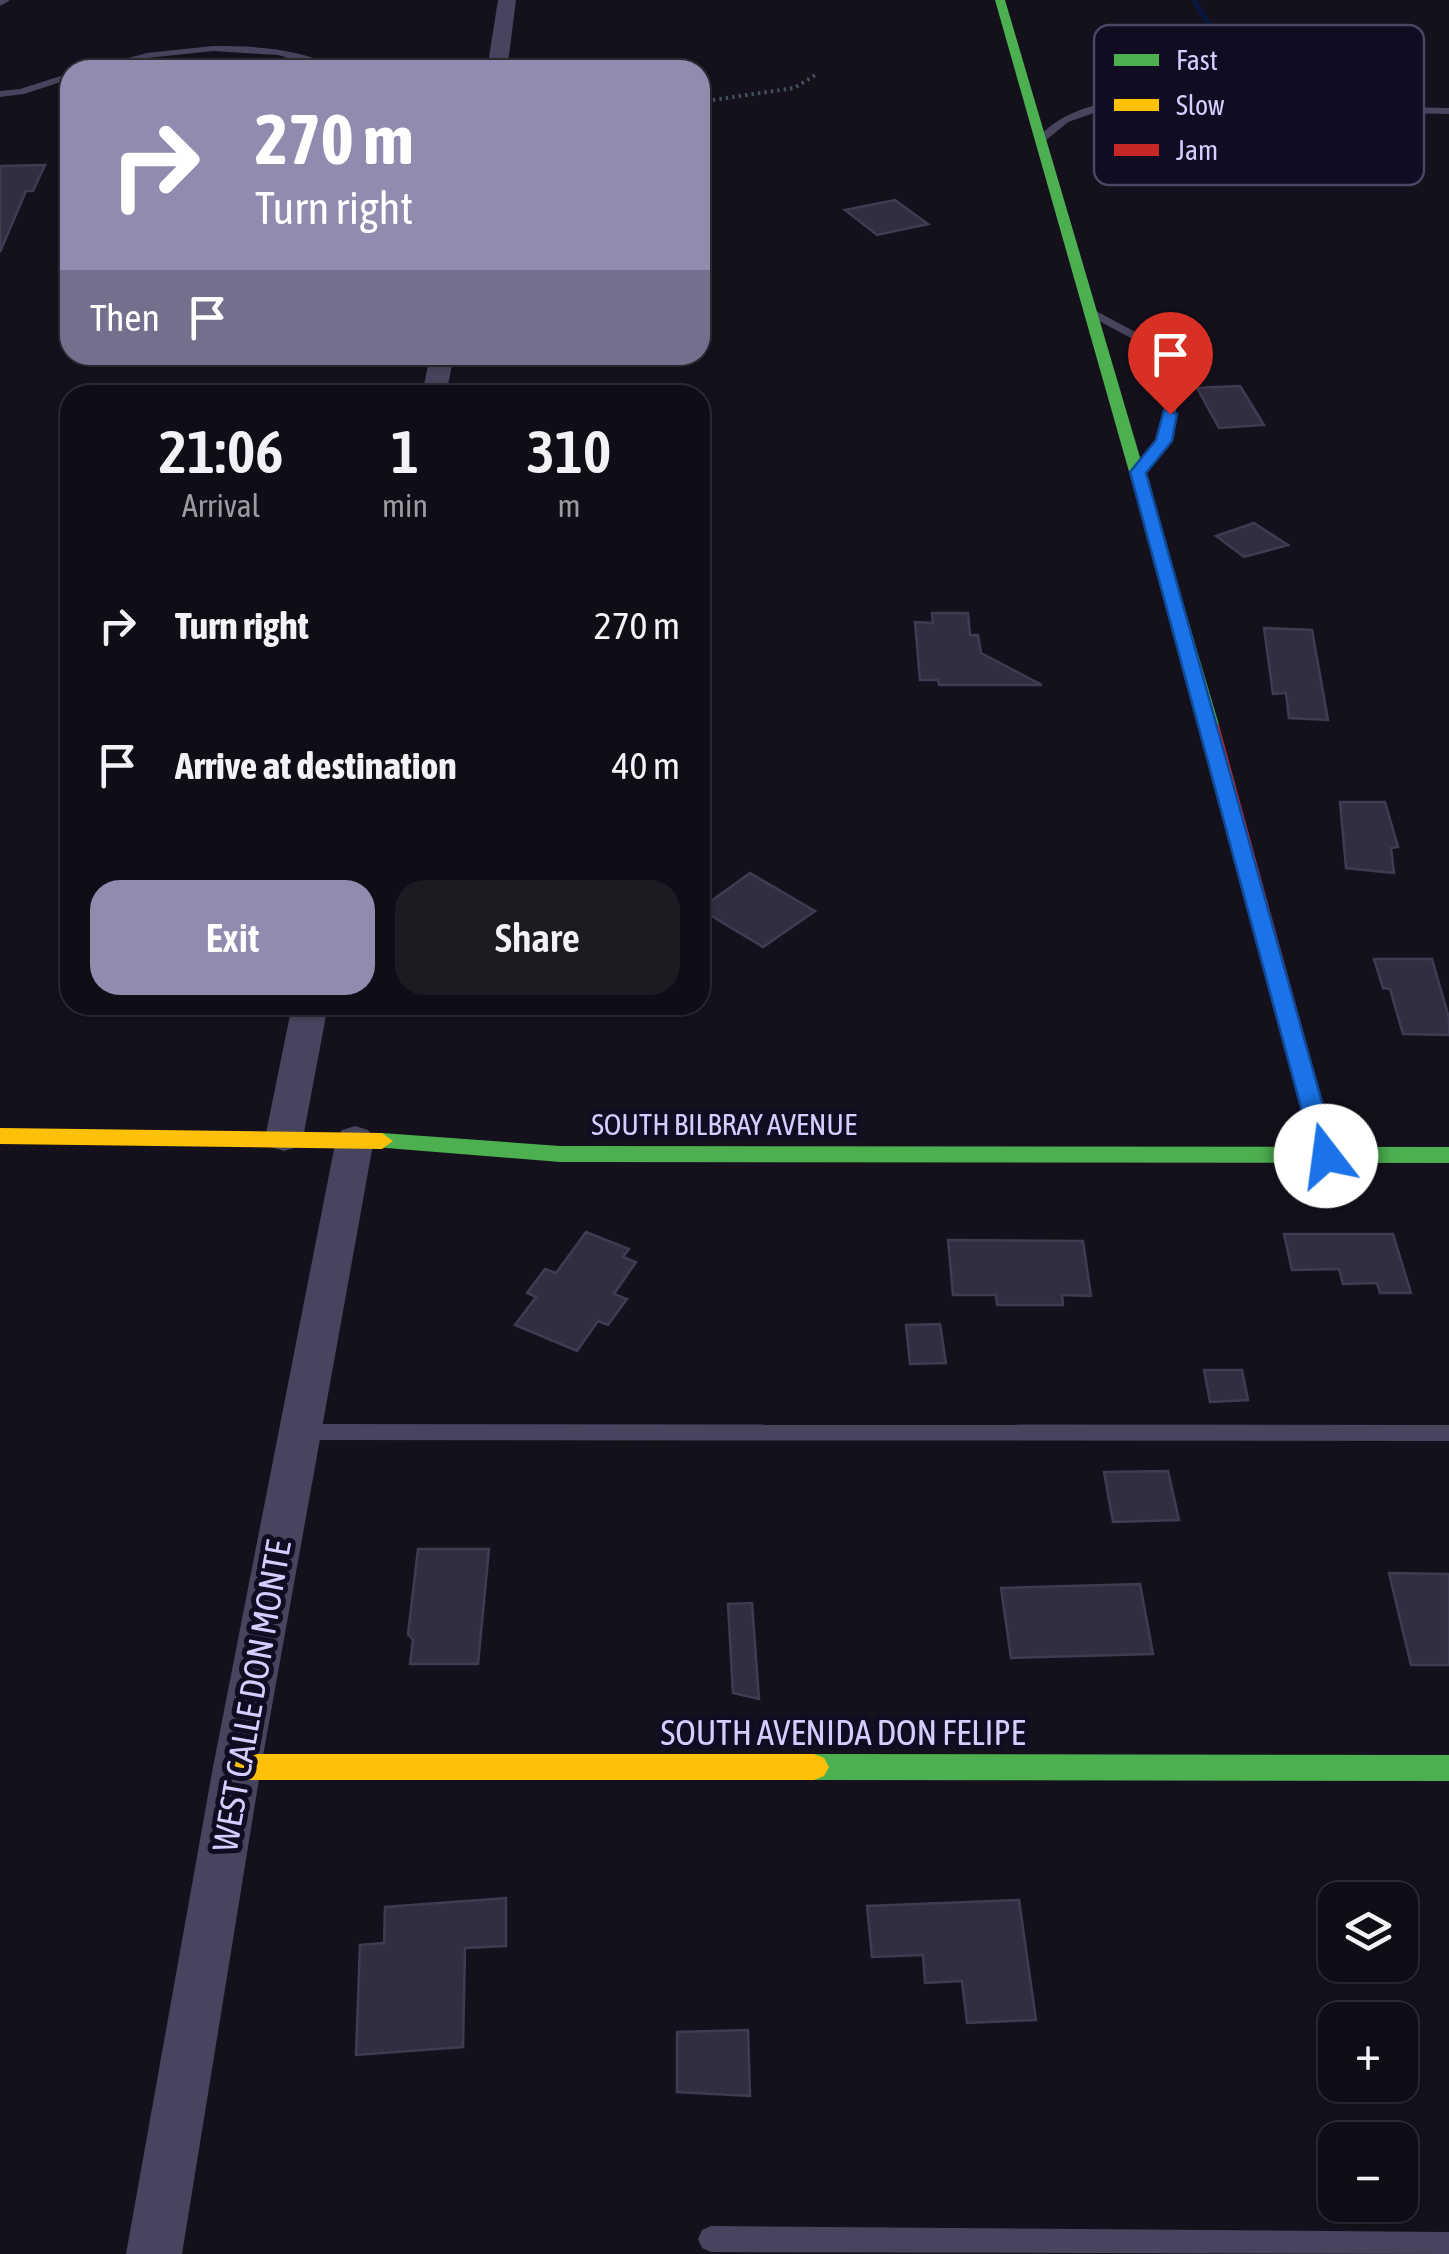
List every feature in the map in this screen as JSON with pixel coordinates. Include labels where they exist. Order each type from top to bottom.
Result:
[{"type":"street","points":[[498,60],[507,0]]},
{"type":"street","points":[[1000,0],[1138,472],[1326,1156]]},
{"type":"street","points":[[284,1138],[308,1015]]},
{"type":"street","name":"SOUTH BILBRAY AVENUE","points":[[0,1136],[355,1139],[560,1154],[1449,1154]]},
{"type":"street","name":"WEST CALLE DON MONTE","points":[[154,2254],[238,1767],[355,1139]]},
{"type":"street","name":"SOUTH AVENIDA DON FELIPE","points":[[238,1767],[1449,1768]]},
{"type":"lane","points":[[122,60],[202,50],[304,55],[315,60]]},
{"type":"lane","points":[[0,94],[21,92],[60,79]]},
{"type":"lane","points":[[1042,139],[1053,125],[1094,109]]},
{"type":"lane","points":[[1424,110],[1449,110]]},
{"type":"lane","points":[[1092,312],[1156,347],[1176,386],[1164,441],[1138,472]]},
{"type":"lane","points":[[300,1432],[1449,1433]]},
{"type":"lane","points":[[711,2239],[1449,2245]]},
{"type":"path","points":[[710,101],[794,88],[817,74]]},
{"type":"building","points":[[45,165],[33,191],[26,191],[0,252],[0,166]]},
{"type":"building","points":[[895,200],[928,224],[877,235],[845,210]]},
{"type":"building","points":[[1240,386],[1264,425],[1219,428],[1197,388]]},
{"type":"building","points":[[1254,523],[1288,545],[1244,557],[1216,536]]},
{"type":"building","points":[[932,613],[968,613],[970,635],[978,635],[981,653],[1042,685],[939,685],[938,680],[920,680],[915,622],[933,623]]},
{"type":"building","points":[[1264,628],[1312,630],[1328,720],[1289,718],[1286,693],[1273,694]]},
{"type":"building","points":[[1340,802],[1385,802],[1398,847],[1391,848],[1394,873],[1346,868]]},
{"type":"building","points":[[750,873],[815,911],[763,947],[710,915],[710,902]]},
{"type":"building","points":[[1374,959],[1432,959],[1449,1018],[1449,1035],[1403,1034],[1390,989],[1383,988]]},
{"type":"building","points":[[586,1232],[629,1249],[623,1257],[636,1262],[614,1294],[627,1299],[608,1325],[598,1321],[577,1351],[515,1325],[536,1297],[527,1293],[545,1269],[556,1273]]},
{"type":"building","points":[[1284,1234],[1393,1234],[1411,1293],[1380,1293],[1377,1283],[1343,1284],[1339,1269],[1292,1270]]},
{"type":"building","points":[[948,1240],[1083,1241],[1091,1296],[1062,1295],[1063,1305],[997,1305],[996,1295],[953,1295]]},
{"type":"building","points":[[940,1324],[946,1363],[910,1364],[906,1325]]},
{"type":"building","points":[[1204,1370],[1242,1370],[1248,1400],[1210,1402]]},
{"type":"building","points":[[1168,1471],[1179,1520],[1113,1522],[1104,1472]]},
{"type":"building","points":[[418,1549],[489,1549],[478,1664],[410,1664],[413,1640],[408,1634]]},
{"type":"building","points":[[1389,1573],[1449,1574],[1449,1665],[1411,1665]]},
{"type":"building","points":[[1140,1584],[1153,1654],[1011,1658],[1001,1588]]},
{"type":"building","points":[[752,1603],[759,1699],[733,1693],[728,1604]]},
{"type":"building","points":[[506,1898],[506,1946],[465,1948],[463,2047],[356,2055],[360,1945],[384,1943],[385,1907]]},
{"type":"building","points":[[1019,1900],[1036,2020],[967,2023],[962,1981],[925,1983],[923,1955],[872,1957],[867,1906]]},
{"type":"building","points":[[748,2030],[750,2096],[677,2092],[677,2032]]},
{"type":"waterway","points":[[1194,0],[1209,25]]},
{"type":"traffic: fast","points":[[1000,0],[1210,725]]},
{"type":"traffic: fast","points":[[382,1141],[560,1154],[1449,1155]]},
{"type":"traffic: fast","points":[[814,1767],[1449,1768]]},
{"type":"traffic: slow","points":[[0,1136],[382,1141]]},
{"type":"traffic: slow","points":[[237,1767],[814,1767]]},
{"type":"traffic: jam","points":[[1210,725],[1326,1155]]},
{"type":"route","points":[[1170,414],[1164,441],[1138,472],[1326,1156]]}]
